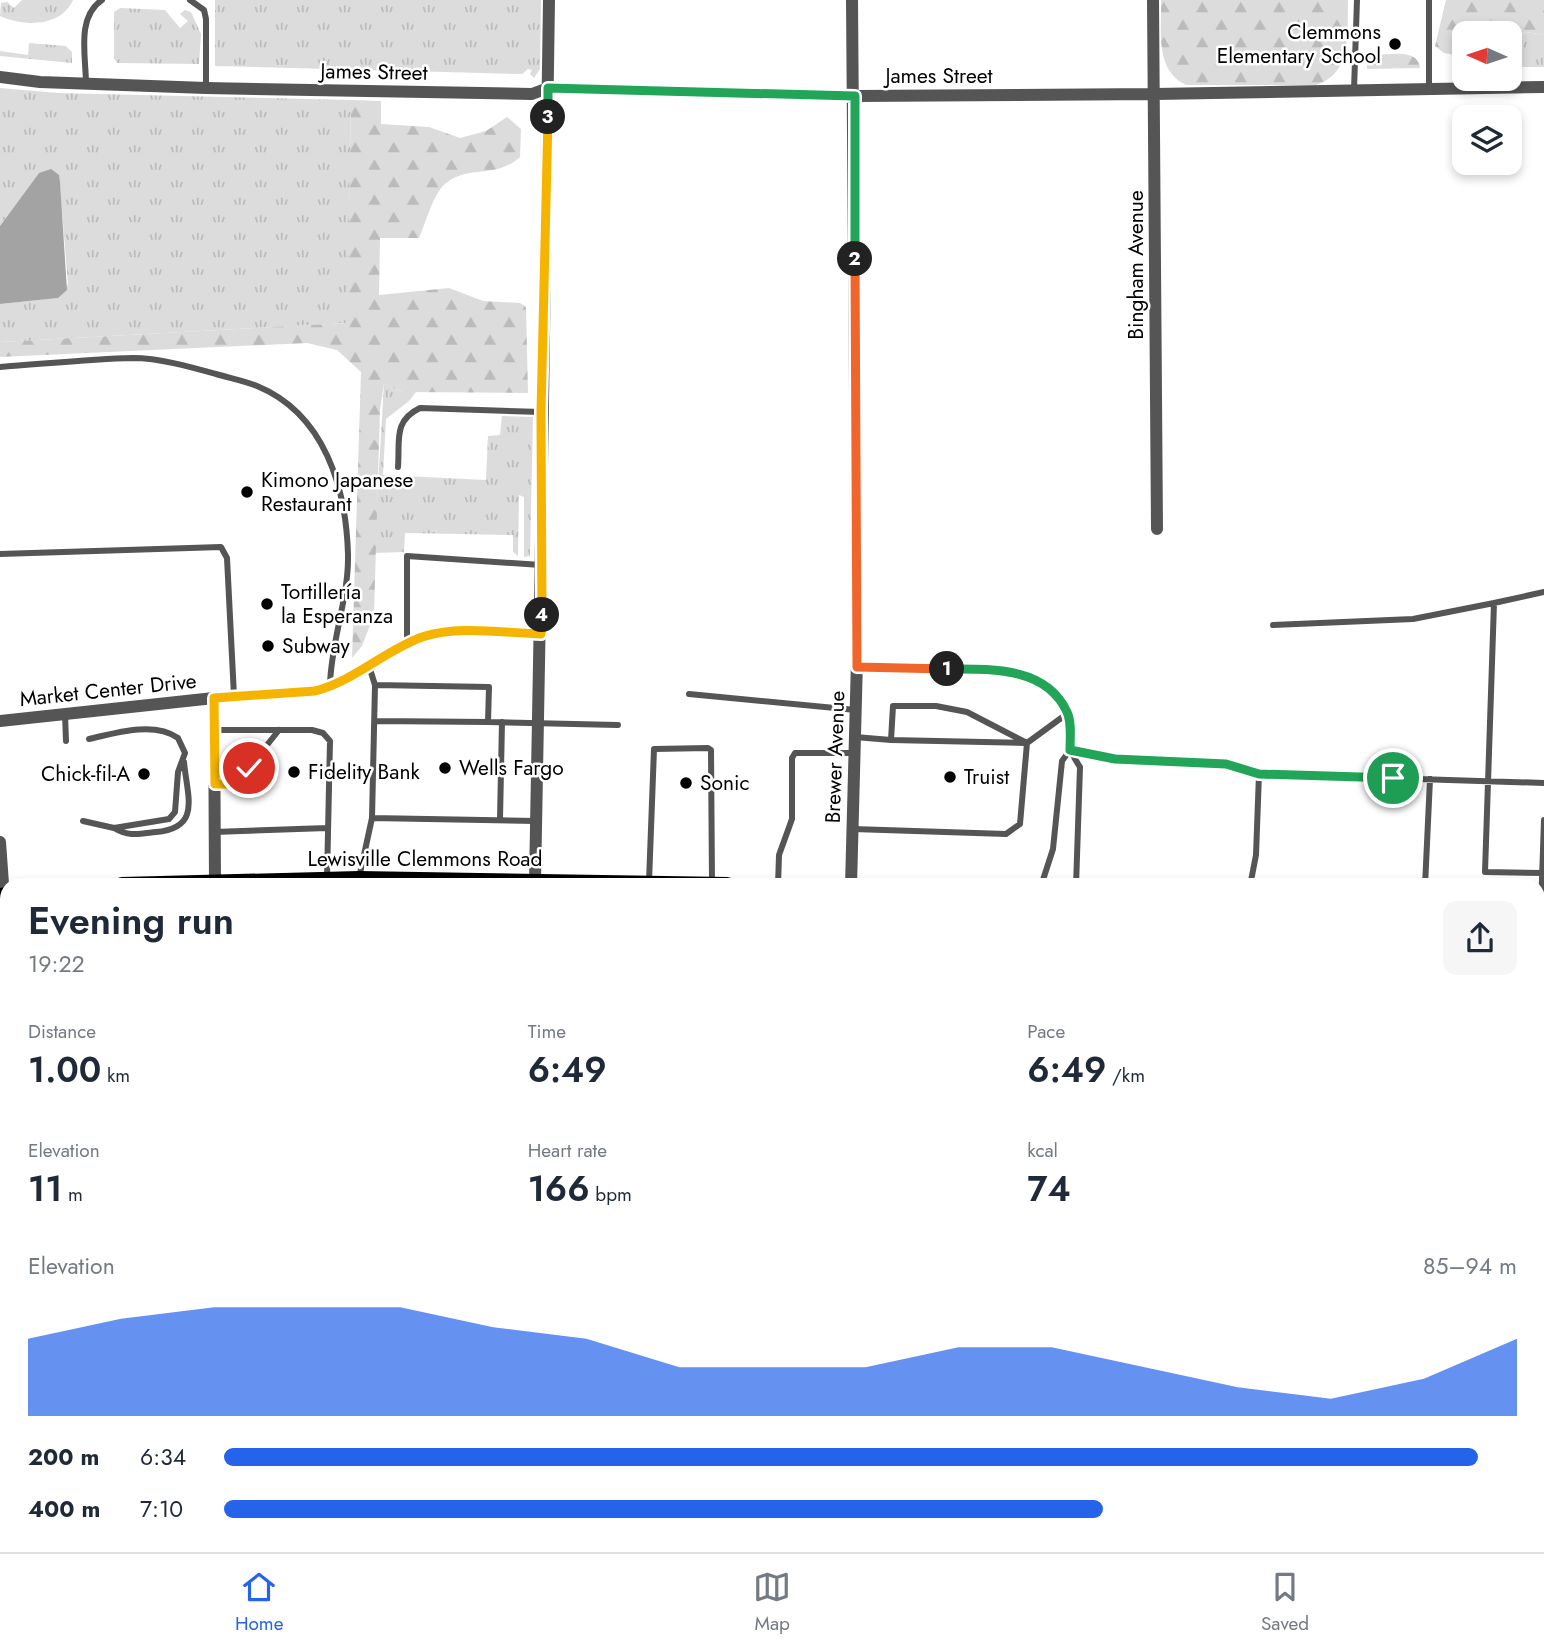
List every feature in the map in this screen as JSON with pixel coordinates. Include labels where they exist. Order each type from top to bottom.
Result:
[{"type":"street","points":[[535,878],[543,565],[541,412],[549,0]]},
{"type":"street","name":"Brewer Avenue","points":[[851,878],[857,667],[855,96],[852,0]]},
{"type":"street","name":"Bingham Avenue","points":[[1153,0],[1157,529]]},
{"type":"street","name":"James Street","points":[[0,77],[86,84],[206,88],[532,94],[548,88],[855,96],[1544,87]]},
{"type":"street","name":"Market Center Drive","points":[[0,721],[234,696],[315,691],[330,687],[407,643],[432,634],[541,634]]},
{"type":"street","points":[[214,698],[215,878]]},
{"type":"street","points":[[0,842],[3,878]]},
{"type":"lane","points":[[86,84],[85,32],[93,7],[102,0]]},
{"type":"lane","points":[[190,0],[200,2],[206,19],[206,88]]},
{"type":"lane","points":[[1354,90],[1357,0]]},
{"type":"lane","points":[[1429,0],[1429,89]]},
{"type":"lane","points":[[0,367],[135,358],[203,370],[259,386],[293,409],[317,436],[334,465],[344,501],[348,556],[332,651],[330,687]]},
{"type":"lane","points":[[398,467],[400,423],[407,414],[420,408],[541,412]]},
{"type":"lane","points":[[0,554],[221,547],[227,558],[234,696]]},
{"type":"lane","points":[[407,643],[407,556],[543,565]]},
{"type":"lane","points":[[1273,625],[1413,619],[1544,592]]},
{"type":"lane","points":[[1494,603],[1485,872],[1542,873]]},
{"type":"lane","points":[[359,878],[372,818],[375,685],[369,666]]},
{"type":"lane","points":[[857,667],[1001,669],[1041,683],[1052,691],[1068,713],[1070,750],[1080,767],[1076,878]]},
{"type":"lane","points":[[375,685],[489,687],[488,722]]},
{"type":"lane","points":[[689,694],[856,710]]},
{"type":"lane","points":[[891,740],[893,706],[936,706],[967,712],[1027,743]]},
{"type":"lane","points":[[855,737],[1027,743],[1068,713]]},
{"type":"lane","points":[[65,714],[66,741]]},
{"type":"lane","points":[[375,721],[618,725]]},
{"type":"lane","points":[[500,819],[502,722]]},
{"type":"lane","points":[[89,739],[117,732],[160,730],[178,738],[185,753],[177,781],[175,812],[169,819],[114,828]]},
{"type":"lane","points":[[214,730],[312,730],[323,733],[330,741],[327,878]]},
{"type":"lane","points":[[262,750],[279,730]]},
{"type":"lane","points":[[852,829],[1006,834],[1020,824],[1027,743]]},
{"type":"lane","points":[[649,878],[653,749],[708,747],[711,750],[712,878]]},
{"type":"lane","points":[[1070,750],[1115,759],[1226,764],[1259,774],[1544,783]]},
{"type":"lane","points":[[1044,878],[1053,849],[1062,761],[1070,750]]},
{"type":"lane","points":[[778,878],[779,855],[792,819],[792,758],[795,753],[855,753]]},
{"type":"lane","points":[[83,821],[114,828],[127,835],[174,831],[183,825],[188,814],[184,759]]},
{"type":"lane","points":[[215,784],[236,784],[249,768]]},
{"type":"lane","points":[[1252,878],[1256,855],[1259,774]]},
{"type":"lane","points":[[1425,878],[1430,779]]},
{"type":"lane","points":[[372,818],[536,821]]},
{"type":"lane","points":[[1542,878],[1544,820]]},
{"type":"lane","points":[[215,832],[327,828]]},
{"type":"green space","points":[[22,0],[73,0],[67,9],[51,20],[30,23],[0,16],[1,3],[7,2],[14,8]]},
{"type":"green space","points":[[215,0],[541,0],[540,69],[534,78],[530,74],[532,70],[528,69],[522,74],[215,66]]},
{"type":"green space","points":[[1161,0],[1348,0],[1346,50],[1336,71],[1316,85],[1186,85],[1176,78],[1164,59]]},
{"type":"green space","points":[[1446,0],[1544,0],[1544,35],[1526,32],[1522,34],[1522,21],[1452,21],[1452,55],[1444,53],[1435,46]]},
{"type":"green space","points":[[120,8],[165,10],[180,28],[188,21],[180,14],[185,10],[191,12],[201,34],[199,64],[117,63],[114,58],[114,12]]},
{"type":"green space","points":[[1526,32],[1544,35],[1544,67],[1522,67],[1522,34]]},
{"type":"green space","points":[[29,43],[66,46],[72,52],[72,63],[0,56],[0,51],[28,55]]},
{"type":"green space","points":[[1375,55],[1409,55],[1418,62],[1420,68],[1367,69],[1367,60]]},
{"type":"green space","points":[[0,88],[58,93],[351,100],[348,323],[0,342],[0,304],[58,298],[68,284],[59,175],[39,173],[0,226]]},
{"type":"green space","points":[[351,100],[381,101],[381,124],[429,127],[460,138],[486,131],[507,117],[521,129],[520,157],[501,168],[463,175],[445,184],[433,202],[419,238],[380,238],[379,295],[449,288],[483,301],[520,303],[526,307],[528,393],[402,392],[384,384],[380,410],[374,615],[362,646],[352,658],[361,372],[337,350],[307,343],[0,357],[0,342],[347,323]]},
{"type":"green space","points":[[384,384],[402,392],[416,392],[386,419],[383,475],[486,480],[488,436],[500,435],[502,416],[533,417],[530,556],[524,557],[524,497],[519,495],[518,556],[513,552],[513,535],[405,533],[404,552],[374,553]]},
{"type":"shaded area","points":[[51,169],[59,175],[60,182],[67,290],[58,298],[0,304],[0,226],[39,173]]},
{"type":"place","name":"Clemmons Elementary School","points":[[1395,44]]},
{"type":"place","name":"Kimono Japanese Restaurant","points":[[247,492]]},
{"type":"place","name":"Tortillería la Esperanza","points":[[267,604]]},
{"type":"place","name":"Subway","points":[[268,646]]},
{"type":"place","name":"Wells Fargo","points":[[445,768]]},
{"type":"place","name":"Fidelity Bank","points":[[294,772]]},
{"type":"place","name":"Chick-fil-A","points":[[144,774]]},
{"type":"place","name":"Truist","points":[[950,777]]},
{"type":"place","name":"Sonic","points":[[686,783]]},
{"type":"route","points":[[249,768],[236,784],[215,784],[214,698],[315,691],[330,687],[407,643],[432,634],[541,634],[541,412],[548,88],[855,96],[857,667],[1001,669],[1022,675],[1052,691],[1068,713],[1070,750],[1115,759],[1226,764],[1259,774],[1393,778]]}]
